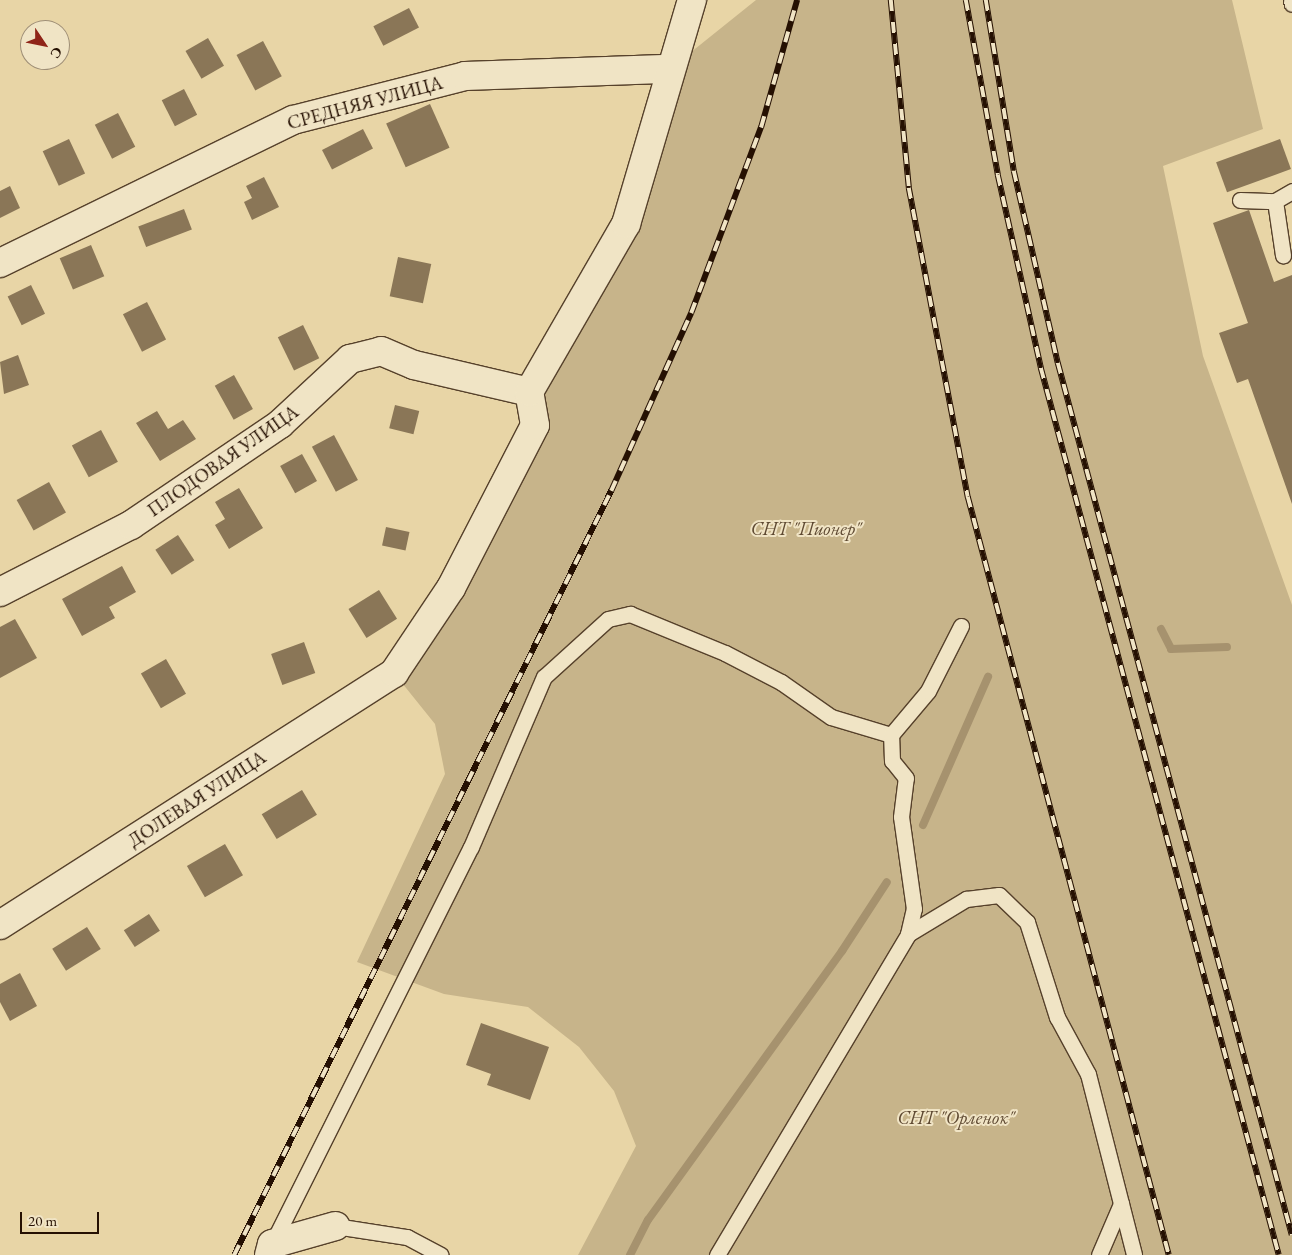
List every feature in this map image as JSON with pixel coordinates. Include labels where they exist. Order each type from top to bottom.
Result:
[{"type":"street","points":[[529,392],[626,224],[670,69],[692,0]]},
{"type":"street","name":"СРЕДНЯЯ УЛИЦА","points":[[0,264],[293,120],[465,76],[670,69]]},
{"type":"street","name":"ПЛОДОВАЯ УЛИЦА","points":[[0,592],[131,525],[280,424],[350,359],[381,351],[414,365],[529,392]]},
{"type":"street","name":"ДОЛЕВАЯ УЛИЦА","points":[[0,925],[394,673],[451,588],[535,425],[529,392]]},
{"type":"street","points":[[270,1250],[334,1226]]},
{"type":"lane","points":[[1290,0],[1292,4]]},
{"type":"lane","points":[[1240,200],[1275,201],[1292,191]]},
{"type":"lane","points":[[1275,201],[1283,255]]},
{"type":"lane","points":[[270,1250],[471,847],[544,677],[608,619],[630,614],[725,653],[781,682],[830,717],[891,735]]},
{"type":"lane","points":[[717,1255],[908,934],[914,909],[901,817],[906,778],[892,761],[891,735],[928,691],[961,626]]},
{"type":"lane","points":[[908,934],[966,899],[999,895],[1027,922],[1057,1017],[1088,1074],[1134,1255]]},
{"type":"lane","points":[[1099,1255],[1121,1204]]},
{"type":"lane","points":[[334,1226],[407,1237],[441,1255]]},
{"type":"green space","points":[[756,0],[1232,0],[1263,129],[1163,166],[1203,356],[1292,605],[1292,1255],[578,1255],[636,1146],[614,1091],[579,1047],[528,1007],[444,994],[357,962],[445,774],[435,724],[394,673],[535,425],[529,392],[626,224],[670,69]]},
{"type":"building","points":[[409,8],[419,28],[383,46],[373,26]]},
{"type":"building","points":[[208,38],[224,66],[201,79],[185,51]]},
{"type":"building","points":[[263,41],[282,76],[255,90],[237,55]]},
{"type":"building","points":[[184,89],[197,115],[175,126],[162,100]]},
{"type":"building","points":[[430,104],[450,148],[406,167],[386,124]]},
{"type":"building","points":[[118,113],[135,147],[112,159],[95,125]]},
{"type":"building","points":[[363,129],[373,149],[332,169],[322,150]]},
{"type":"building","points":[[69,139],[85,173],[59,186],[43,151]]},
{"type":"building","points":[[1280,139],[1291,169],[1227,192],[1216,162]]},
{"type":"building","points":[[264,177],[279,207],[252,220],[244,202],[252,198],[246,186]]},
{"type":"building","points":[[10,186],[20,208],[0,218],[0,191]]},
{"type":"building","points":[[184,209],[192,230],[146,247],[138,227]]},
{"type":"building","points":[[1249,210],[1274,282],[1292,275],[1292,504],[1248,379],[1237,383],[1219,333],[1248,323],[1213,223]]},
{"type":"building","points":[[91,245],[104,276],[73,290],[60,258]]},
{"type":"building","points":[[398,257],[431,264],[423,303],[390,296]]},
{"type":"building","points":[[31,285],[45,314],[22,325],[8,296]]},
{"type":"building","points":[[147,302],[166,339],[142,352],[123,314]]},
{"type":"building","points":[[303,325],[319,358],[294,371],[278,337]]},
{"type":"building","points":[[18,355],[29,385],[4,394],[0,362]]},
{"type":"building","points":[[234,375],[253,409],[234,420],[215,386]]},
{"type":"building","points":[[395,405],[419,411],[413,434],[389,428]]},
{"type":"building","points":[[157,411],[168,429],[183,420],[196,439],[160,461],[136,423]]},
{"type":"building","points":[[101,430],[118,462],[89,477],[72,445]]},
{"type":"building","points":[[334,435],[358,480],[336,492],[312,447]]},
{"type":"building","points":[[302,454],[317,481],[295,493],[280,466]]},
{"type":"building","points":[[49,482],[66,513],[34,531],[17,500]]},
{"type":"building","points":[[239,488],[263,528],[229,549],[215,525],[225,519],[215,502]]},
{"type":"building","points":[[386,527],[409,532],[406,551],[382,546]]},
{"type":"building","points":[[178,535],[194,560],[172,575],[155,550]]},
{"type":"building","points":[[122,566],[136,592],[109,607],[115,618],[82,636],[62,599]]},
{"type":"building","points":[[379,590],[397,619],[366,638],[348,609]]},
{"type":"building","points":[[15,619],[37,658],[0,678],[0,627]]},
{"type":"building","points":[[304,642],[315,673],[282,685],[271,654]]},
{"type":"building","points":[[166,659],[186,694],[161,708],[141,674]]},
{"type":"building","points":[[302,790],[317,815],[277,839],[262,814]]},
{"type":"building","points":[[225,844],[243,875],[205,897],[187,866]]},
{"type":"building","points":[[149,914],[160,931],[135,947],[124,930]]},
{"type":"building","points":[[87,927],[101,949],[66,971],[52,949]]},
{"type":"building","points":[[20,973],[37,1006],[10,1021],[0,1002],[0,984]]},
{"type":"building","points":[[481,1023],[549,1047],[530,1100],[487,1085],[491,1074],[466,1065]]},
{"type":"waterway","points":[[1161,629],[1171,649],[1227,647]]},
{"type":"waterway","points":[[923,825],[988,677]]},
{"type":"waterway","points":[[630,1255],[648,1220],[842,951],[887,882]]},
{"type":"railway","points":[[234,1255],[611,491],[691,313],[761,127],[797,0]]},
{"type":"railway","points":[[891,0],[909,188],[968,497],[1169,1255]]},
{"type":"railway","points":[[966,0],[998,175],[1041,368],[1279,1255]]},
{"type":"railway","points":[[986,0],[1014,171],[1058,363],[1292,1235]]},
{"type":"park label","name":"СНТ \"Пионер\"","points":[[806,529]]},
{"type":"park label","name":"СНТ \"Орленок\"","points":[[956,1118]]}]
